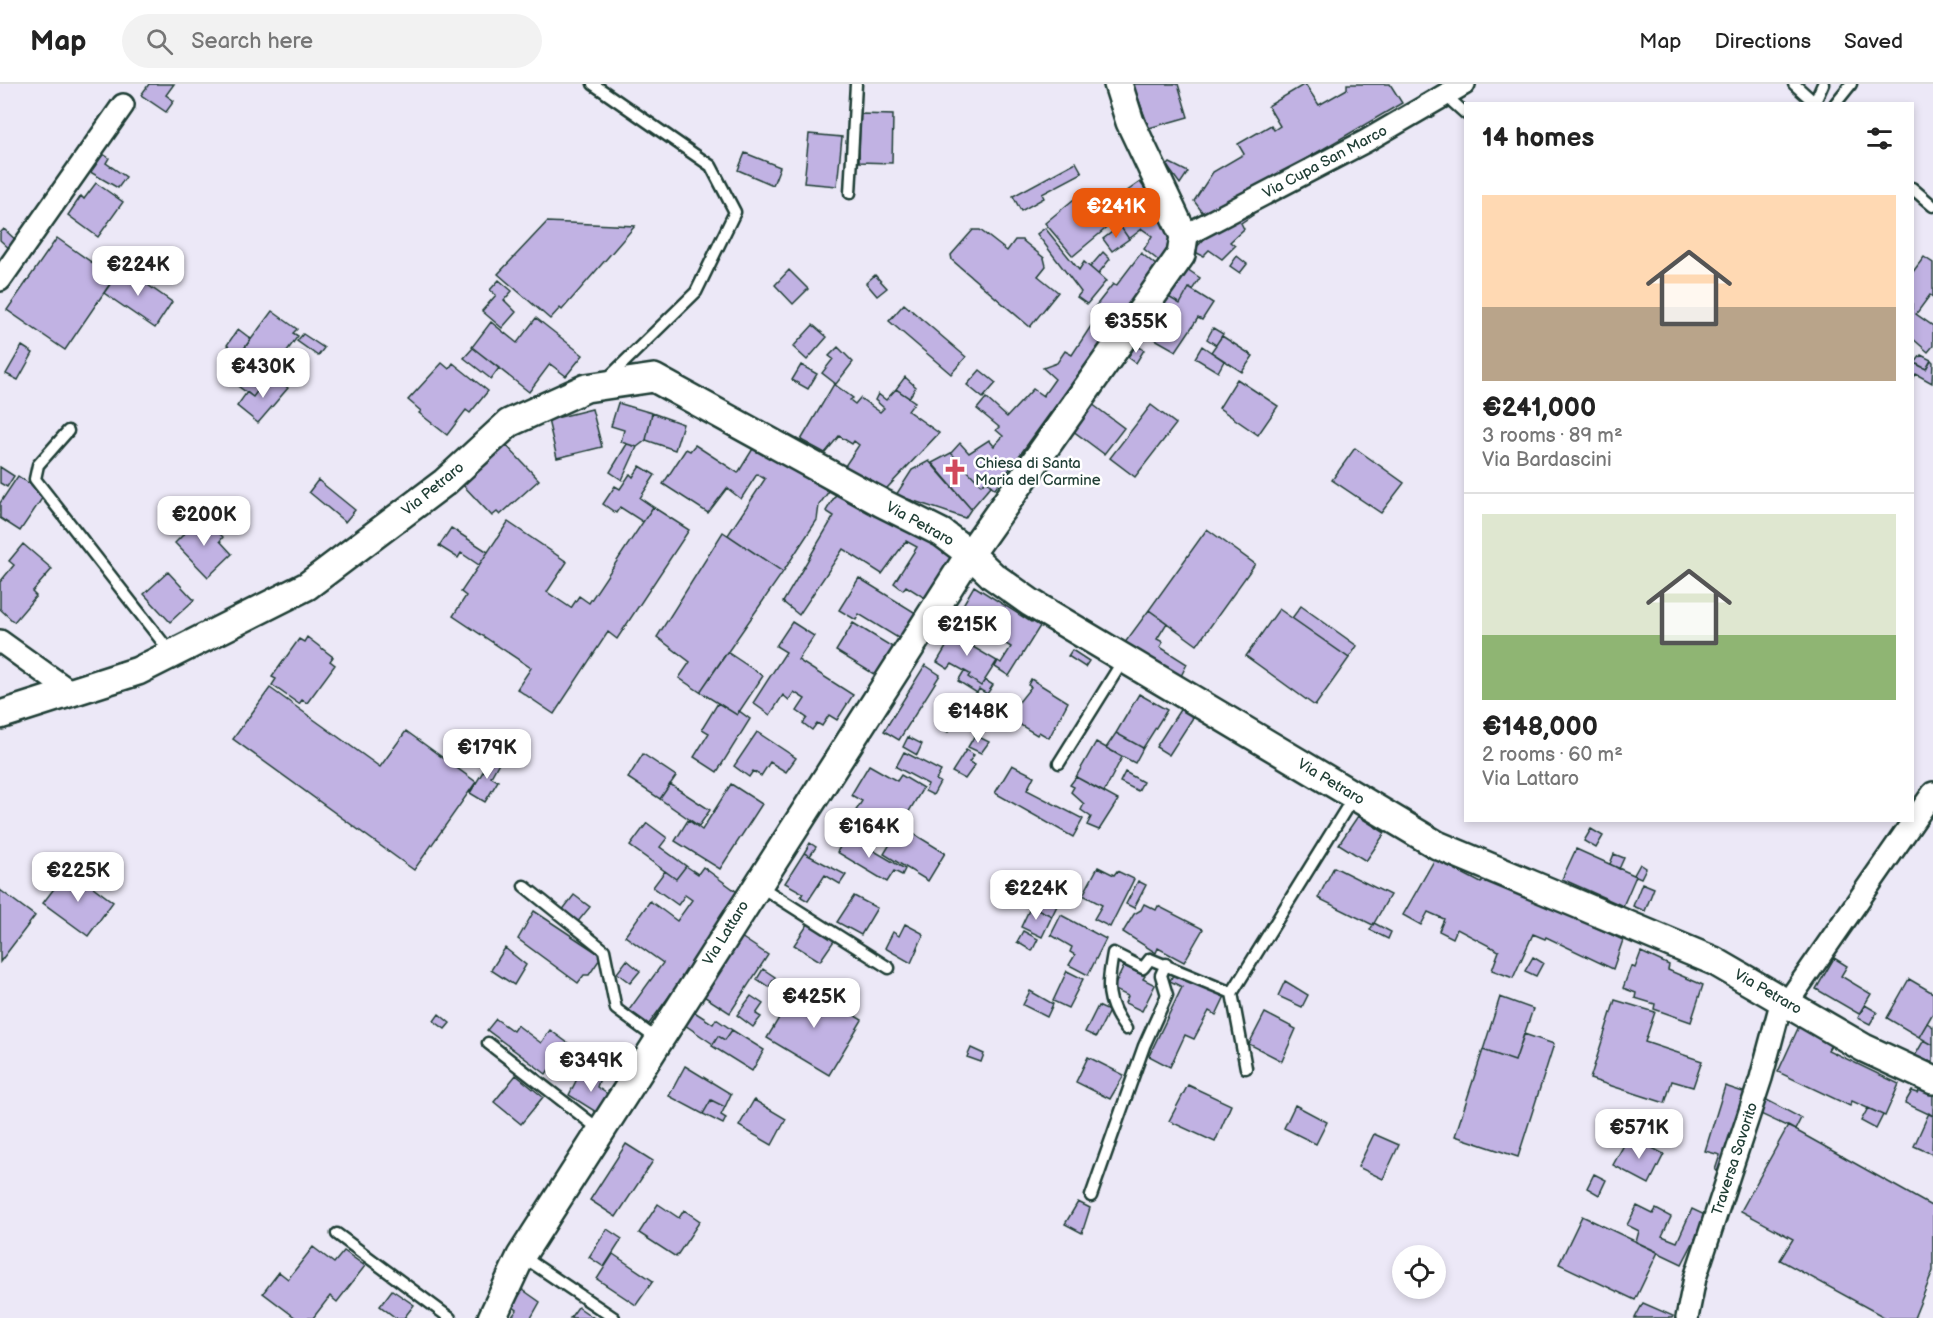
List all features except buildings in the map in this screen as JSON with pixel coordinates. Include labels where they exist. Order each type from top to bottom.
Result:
[{"type":"street","points":[[1118,84],[1130,122],[1184,236]]},
{"type":"street","name":"Via Cupa San Marco","points":[[1184,236],[1366,141],[1464,84]]},
{"type":"street","points":[[0,280],[123,105]]},
{"type":"street","name":"Via Lattaro","points":[[492,1318],[521,1256],[757,884],[970,554],[1180,255],[1184,236]]},
{"type":"street","name":"Via Petraro","points":[[0,715],[138,671],[307,586],[446,482],[508,423],[586,388],[654,378],[882,503],[942,533],[970,554],[993,576],[1031,603],[1437,845],[1714,961],[1864,1048],[1933,1080]]},
{"type":"street","points":[[0,641],[71,692]]},
{"type":"street","name":"Traversa Savorito","points":[[1914,820],[1933,793]]},
{"type":"street","name":"Traversa Savorito","points":[[1687,1318],[1695,1278],[1784,1001],[1912,822]]},
{"type":"lane","points":[[593,84],[711,166],[735,212],[696,292],[601,386]]},
{"type":"lane","points":[[850,193],[856,84]]},
{"type":"lane","points":[[1794,84],[1814,102]]},
{"type":"lane","points":[[1815,102],[1822,84]]},
{"type":"lane","points":[[1837,102],[1851,84]]},
{"type":"lane","points":[[1445,95],[1464,112]]},
{"type":"lane","points":[[1914,190],[1933,206]]},
{"type":"lane","points":[[68,431],[38,465],[36,479],[172,654]]},
{"type":"lane","points":[[1059,763],[1124,658]]},
{"type":"lane","points":[[1246,1068],[1232,993],[1354,795]]},
{"type":"lane","points":[[757,884],[889,968]]},
{"type":"lane","points":[[525,886],[604,950],[616,1008],[658,1040]]},
{"type":"lane","points":[[1126,1029],[1115,1014],[1107,989],[1113,953],[1143,968],[1149,959],[1166,964],[1232,993]]},
{"type":"lane","points":[[1090,1196],[1144,1046],[1167,995],[1161,975],[1166,964]]},
{"type":"lane","points":[[488,1043],[601,1130]]},
{"type":"lane","points":[[337,1234],[450,1318]]},
{"type":"lane","points":[[521,1256],[614,1318]]},
{"type":"place","name":"Chiesa di Santa Maria del Carmine","points":[[955,472]]}]
